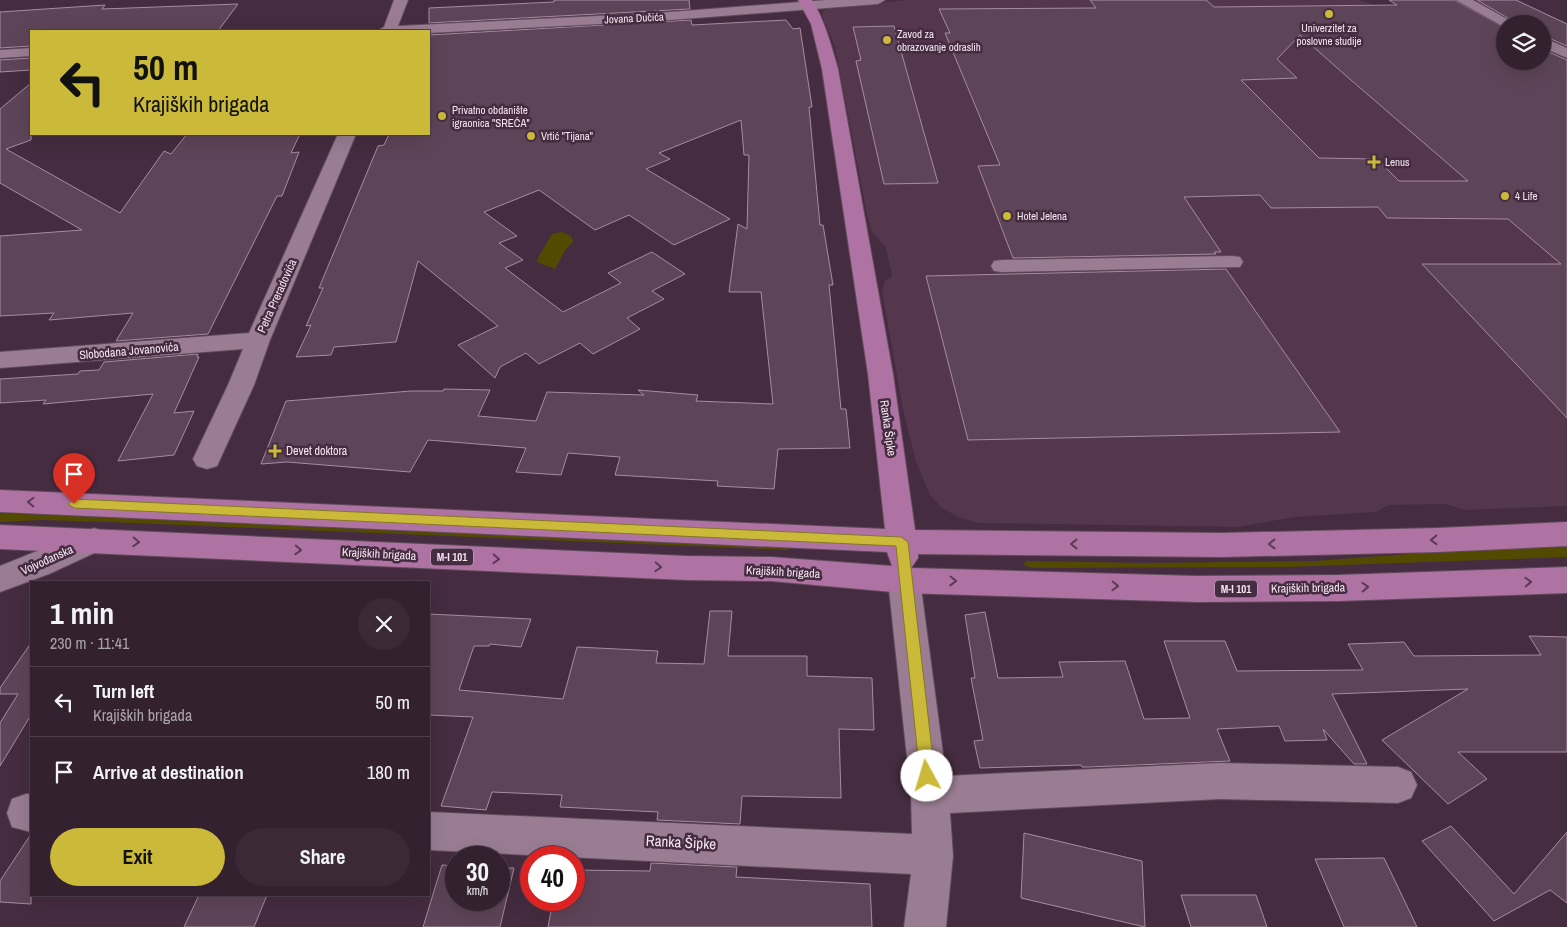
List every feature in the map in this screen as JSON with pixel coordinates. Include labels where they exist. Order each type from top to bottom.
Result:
[{"type":"main road","name":"Ranka Šipke","points":[[807,3],[830,69],[883,394],[904,580]]},
{"type":"main road","points":[[0,501],[194,508],[901,542],[1222,545],[1428,540],[1567,534]]},
{"type":"main road","name":"Krajiških brigada","points":[[0,537],[686,568],[771,569],[904,580],[1226,589],[1567,580]]},
{"type":"street","points":[[389,30],[401,0]]},
{"type":"street","name":"Jovana Dučića","points":[[404,30],[878,0]]},
{"type":"street","points":[[1463,0],[1496,17]]},
{"type":"street","points":[[1551,46],[1567,54]]},
{"type":"street","points":[[0,54],[30,52]]},
{"type":"street","name":"Petra Preradovića","points":[[207,459],[241,385],[258,340],[347,135]]},
{"type":"street","points":[[1002,266],[1232,262]]},
{"type":"street","name":"Slobodana Jovanovića","points":[[0,360],[50,358],[258,340]]},
{"type":"street","name":"Vojvođanska","points":[[0,579],[38,565],[94,540]]},
{"type":"street","name":"Ranka Šipke","points":[[904,580],[930,795],[933,856],[925,927]]},
{"type":"street","points":[[930,795],[1220,781],[1398,785]]},
{"type":"street","name":"Ranka Šipke","points":[[430,831],[873,851],[933,856]]},
{"type":"shaded area","points":[[907,0],[1360,0],[1383,9],[1567,132],[1567,506],[1464,510],[1446,504],[1389,505],[1376,512],[1295,517],[1237,527],[979,523],[958,517],[942,508],[930,495],[916,462],[903,410],[882,291],[885,281],[892,276],[886,248],[872,232],[867,214],[835,47],[822,15],[824,10],[834,7]]},
{"type":"shaded area","points":[[561,232],[571,236],[573,242],[566,249],[555,269],[537,262],[552,234]]},
{"type":"shaded area","points":[[0,513],[789,546],[789,550],[109,522],[41,520],[0,522]]},
{"type":"shaded area","points":[[1567,542],[1567,557],[1288,567],[1033,568],[1023,565],[1026,561],[1144,563],[1315,561]]},
{"type":"building","points":[[554,0],[689,0],[690,9],[429,23],[429,8],[554,2]]},
{"type":"building","points":[[1090,0],[1206,0],[1214,7],[1397,5],[1389,0],[1454,0],[1496,23],[1496,70],[1551,70],[1551,53],[1567,60],[1567,418],[1422,264],[1561,264],[1508,219],[1387,218],[1378,207],[1271,208],[1260,195],[1184,197],[1221,252],[1214,252],[1216,254],[1013,258],[978,166],[1000,165],[945,33],[950,33],[939,9],[1096,8]],"holes":[[[1300,35],[1468,181],[1399,181],[1377,159],[1319,158],[1241,80],[1297,78],[1277,59]]]},
{"type":"building","points":[[1477,0],[1516,0],[1548,15],[1503,15]]},
{"type":"building","points":[[238,4],[219,30],[30,30],[30,46],[0,48],[0,12],[105,5],[102,9]]},
{"type":"building","points":[[1551,16],[1567,24],[1567,46],[1551,39]]},
{"type":"building","points":[[691,20],[692,25],[786,20],[793,29],[800,28],[812,107],[809,107],[820,225],[823,225],[833,285],[829,285],[841,409],[846,409],[850,448],[778,449],[774,489],[717,486],[718,481],[615,475],[620,457],[568,453],[561,475],[516,472],[526,448],[428,440],[410,472],[287,462],[261,464],[286,401],[411,391],[443,391],[444,389],[490,390],[478,416],[536,421],[547,392],[644,395],[638,390],[698,395],[696,401],[773,404],[761,292],[729,292],[738,224],[747,229],[749,155],[744,155],[741,120],[659,153],[670,159],[646,169],[730,219],[674,245],[629,215],[595,230],[539,190],[484,212],[517,236],[499,243],[523,260],[505,268],[563,312],[621,283],[608,273],[652,252],[685,274],[652,291],[664,299],[627,318],[640,329],[593,354],[580,343],[539,364],[526,353],[500,367],[495,378],[458,345],[498,326],[418,261],[396,342],[334,347],[331,355],[296,357],[311,325],[306,326],[323,288],[319,288],[378,146],[384,145],[389,135],[430,135],[430,35]]},
{"type":"building","points":[[894,26],[938,183],[884,184],[856,61],[861,60],[853,27]]},
{"type":"building","points":[[30,58],[30,70],[0,72],[0,60]]},
{"type":"building","points":[[30,84],[31,140],[6,149],[120,213],[164,151],[171,154],[186,135],[300,135],[291,153],[299,152],[282,196],[277,196],[208,334],[116,341],[133,313],[49,320],[54,313],[0,316],[0,236],[82,230],[0,183],[0,109]]},
{"type":"building","points":[[1226,269],[1340,432],[968,440],[926,276]]},
{"type":"building","points":[[198,354],[197,357],[199,357],[174,413],[194,411],[174,455],[118,461],[153,394],[43,404],[46,400],[0,403],[0,379],[78,374],[80,371],[99,370],[104,362]]},
{"type":"building","points":[[710,611],[732,611],[728,656],[807,656],[807,676],[872,678],[874,730],[839,729],[841,798],[742,796],[740,824],[657,820],[658,812],[560,807],[562,795],[492,792],[486,810],[441,806],[473,717],[430,715],[430,614],[531,619],[521,647],[490,644],[489,646],[474,646],[459,690],[563,699],[577,647],[658,651],[656,663],[704,664]]},
{"type":"building","points":[[985,612],[998,678],[1063,677],[1059,662],[1125,661],[1144,719],[1190,718],[1164,641],[1225,641],[1237,671],[1363,670],[1348,644],[1404,642],[1414,656],[1541,655],[1529,636],[1567,637],[1567,752],[1458,752],[1487,779],[1448,804],[1382,740],[1468,689],[1332,694],[1367,764],[1354,764],[1323,729],[1327,740],[1285,741],[1279,726],[1217,729],[1230,761],[1089,767],[1082,767],[1081,765],[980,768],[974,741],[983,740],[971,678],[975,678],[965,615]]},
{"type":"building","points":[[30,644],[30,717],[0,766],[0,723],[18,694],[0,694],[0,688]]},
{"type":"building","points":[[1451,826],[1514,894],[1567,832],[1567,903],[1550,890],[1494,921],[1422,841]]},
{"type":"building","points":[[1024,833],[1142,861],[1145,927],[1021,898]]},
{"type":"building","points":[[30,836],[31,904],[0,902],[0,881]]},
{"type":"building","points":[[1384,858],[1417,927],[1344,927],[1315,859]]},
{"type":"building","points":[[651,863],[737,867],[736,877],[870,884],[872,927],[548,927],[551,911],[585,911],[585,870],[650,871]]},
{"type":"building","points":[[442,865],[445,865],[445,911],[504,911],[500,927],[423,927]]},
{"type":"building","points":[[510,868],[514,868],[510,885]]},
{"type":"building","points":[[1181,895],[1256,895],[1267,927],[1191,927]]},
{"type":"building","points":[[199,896],[267,896],[254,927],[184,927]]},
{"type":"place","name":"Univerzitet za poslovne studije","points":[[1329,14]]},
{"type":"place","name":"Zavod za obrazovanje odraslih","points":[[887,40]]},
{"type":"place","name":"Privatno obdanište igraonica \"SREĆA\"","points":[[442,116]]},
{"type":"place","name":"Vrtić \"Tijana\"","points":[[531,136]]},
{"type":"place","name":"Lenus","points":[[1374,162]]},
{"type":"place","name":"4 Life","points":[[1505,196]]},
{"type":"place","name":"Hotel Jelena","points":[[1007,216]]},
{"type":"place","name":"Devet doktora","points":[[275,451]]},
{"type":"route","points":[[74,504],[204,508],[901,542],[927,776]]}]
